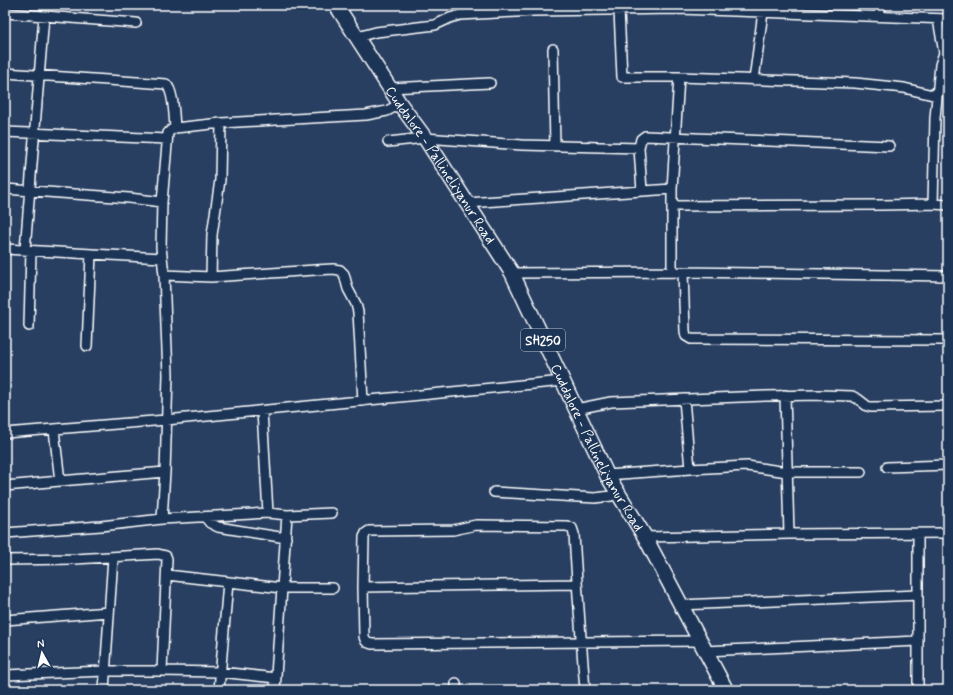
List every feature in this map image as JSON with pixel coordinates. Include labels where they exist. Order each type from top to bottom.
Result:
[{"type":"main road","name":"Cuddalore - Pallineliyanur Road","points":[[336,5],[400,104],[425,138],[512,273],[607,474],[645,537],[726,690]]},
{"type":"street","points":[[468,5],[468,15]]},
{"type":"street","points":[[880,16],[881,5]]},
{"type":"street","points":[[357,37],[376,32],[435,25],[460,15],[620,7],[679,9],[732,8],[763,12],[813,9],[880,16],[948,19]]},
{"type":"street","points":[[620,7],[622,77],[679,77],[855,83],[904,88],[937,96]]},
{"type":"street","points":[[754,80],[763,12]]},
{"type":"street","points":[[5,13],[136,23]]},
{"type":"street","points":[[29,326],[29,191],[44,16]]},
{"type":"street","points":[[933,204],[935,118],[940,65],[946,51],[938,19]]},
{"type":"street","points":[[553,49],[555,146]]},
{"type":"street","points":[[5,74],[166,84],[169,86],[171,92],[175,128]]},
{"type":"street","points":[[672,272],[672,189],[679,77]]},
{"type":"street","points":[[390,88],[490,83]]},
{"type":"street","points":[[162,519],[166,472],[168,360],[164,275],[161,247],[162,202],[168,133],[175,128],[221,123],[366,115],[387,111],[400,104]]},
{"type":"street","points":[[211,277],[212,235],[220,180],[221,123]]},
{"type":"street","points":[[5,132],[167,139]]},
{"type":"street","points":[[642,191],[639,148],[641,139],[646,136],[889,146]]},
{"type":"street","points":[[388,142],[425,138],[522,145],[639,148]]},
{"type":"street","points":[[5,189],[129,198],[162,202]]},
{"type":"street","points":[[466,203],[672,189]]},
{"type":"street","points":[[672,206],[948,205]]},
{"type":"street","points":[[5,249],[162,258]]},
{"type":"street","points":[[87,346],[91,254]]},
{"type":"street","points":[[164,275],[211,277],[315,270],[340,270],[344,274],[348,290],[356,304],[358,312],[362,401]]},
{"type":"street","points":[[512,273],[683,272],[948,276]]},
{"type":"street","points":[[683,272],[685,331],[686,336],[691,338],[948,340]]},
{"type":"street","points":[[5,433],[166,420],[563,381]]},
{"type":"street","points":[[576,409],[611,402],[785,395],[852,396],[871,407],[948,406]]},
{"type":"street","points":[[785,395],[790,534]]},
{"type":"street","points":[[684,399],[690,469]]},
{"type":"street","points":[[262,410],[268,513]]},
{"type":"street","points":[[54,430],[60,481]]},
{"type":"street","points":[[607,474],[747,466],[787,472],[861,472]]},
{"type":"street","points":[[887,467],[948,466]]},
{"type":"street","points":[[5,486],[166,472]]},
{"type":"street","points":[[494,492],[595,498],[611,496],[618,492]]},
{"type":"street","points":[[5,533],[101,526],[162,519],[268,513],[287,515],[332,513]]},
{"type":"street","points":[[275,690],[287,515]]},
{"type":"street","points":[[205,517],[210,523],[218,527],[286,538]]},
{"type":"street","points":[[585,690],[581,642],[574,534],[572,528],[567,526],[476,525],[453,530],[369,531],[366,533],[364,537],[363,587],[364,641],[367,643],[581,642],[702,646],[918,641]]},
{"type":"street","points":[[645,537],[948,533]]},
{"type":"street","points":[[918,534],[918,690]]},
{"type":"street","points":[[5,560],[163,554],[166,556],[167,575],[162,671]]},
{"type":"street","points":[[104,690],[113,557]]},
{"type":"street","points":[[167,575],[282,588],[333,588]]},
{"type":"street","points":[[219,690],[228,582]]},
{"type":"street","points":[[363,587],[577,584]]},
{"type":"street","points":[[680,605],[918,595]]},
{"type":"street","points":[[5,620],[109,612]]},
{"type":"street","points":[[5,676],[105,671],[162,671],[220,672],[276,678]]}]
